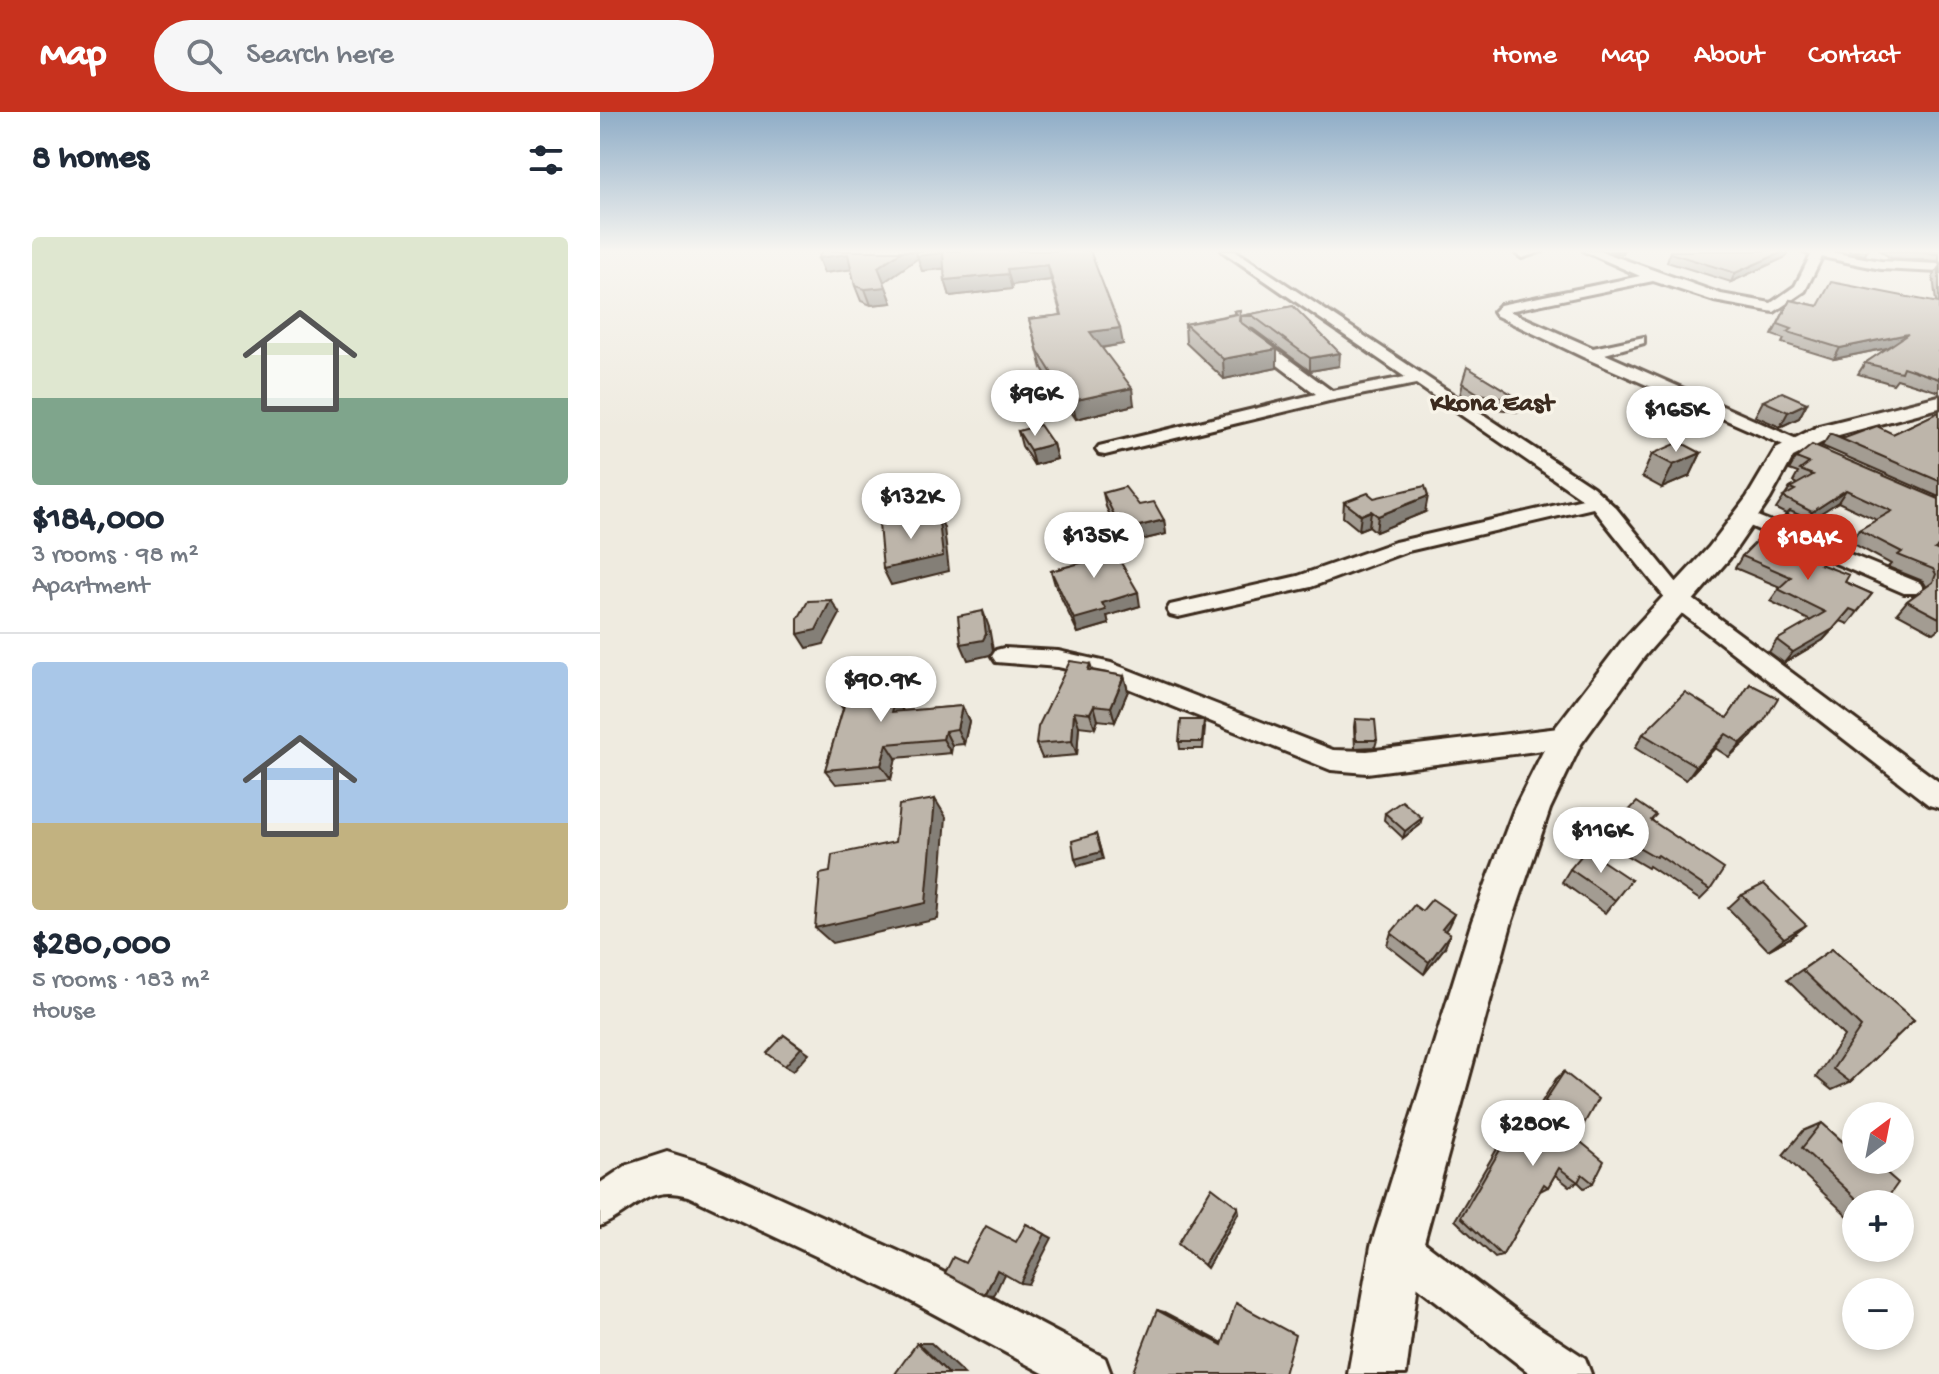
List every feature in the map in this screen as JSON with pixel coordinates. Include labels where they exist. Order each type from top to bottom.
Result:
[{"type":"street","points":[[1315,310],[1599,501],[1678,599],[1939,797]]},
{"type":"street","points":[[1503,310],[1500,312],[1588,354],[1838,464]]},
{"type":"street","points":[[1246,334],[1329,396]]},
{"type":"street","points":[[1588,354],[1639,340]]},
{"type":"street","points":[[1105,450],[1329,396],[1418,379]]},
{"type":"street","points":[[1377,1374],[1397,1246],[1492,921],[1532,809],[1567,737],[1633,649],[1719,553],[1775,466],[1795,445],[1839,428],[1939,402]]},
{"type":"street","points":[[1178,610],[1303,582],[1402,546],[1599,501]]},
{"type":"street","points":[[1745,517],[1912,588]]},
{"type":"street","points":[[1004,656],[1058,659],[1103,669],[1331,760],[1367,762],[1567,737]]},
{"type":"street","points":[[600,1206],[641,1179],[667,1171],[692,1178],[918,1282],[1089,1374]]},
{"type":"street","points":[[1397,1246],[1506,1331],[1569,1374]]},
{"type":"building","points":[[1061,310],[1113,310],[1120,328],[1090,332],[1132,388],[1072,401],[1038,351],[1029,319],[1062,315]]},
{"type":"building","points":[[1240,310],[1239,321],[1277,349],[1223,359],[1185,324],[1237,314],[1234,311]]},
{"type":"building","points":[[1273,310],[1297,310],[1340,353],[1310,358],[1253,316],[1241,316]]},
{"type":"building","points":[[1785,310],[1939,310],[1939,379],[1903,367],[1901,372],[1865,363],[1908,334],[1840,348],[1788,332],[1792,329],[1778,324]]},
{"type":"building","points":[[1467,367],[1521,400],[1479,394],[1462,383]]},
{"type":"building","points":[[1782,392],[1807,403],[1788,412],[1763,401]]},
{"type":"building","points":[[1939,412],[1939,481],[1830,434],[1845,438],[1877,426],[1893,434]]},
{"type":"building","points":[[1040,425],[1053,444],[1030,450],[1018,431]]},
{"type":"building","points":[[1680,442],[1701,453],[1673,465],[1652,454]]},
{"type":"building","points":[[1812,445],[1939,499],[1939,546],[1935,549],[1939,551],[1939,618],[1907,601],[1933,582],[1936,574],[1933,569],[1898,555],[1902,552],[1859,530],[1892,511],[1846,490],[1812,512],[1783,497],[1795,490],[1790,488],[1813,475],[1800,470],[1809,463],[1796,458]]},
{"type":"building","points":[[1425,486],[1428,496],[1378,516],[1371,511],[1361,515],[1344,502],[1368,493],[1374,498]]},
{"type":"building","points":[[1125,487],[1139,505],[1154,502],[1164,520],[1122,530],[1103,493]]},
{"type":"building","points":[[1790,511],[1846,535],[1843,538],[1786,515]]},
{"type":"building","points":[[938,513],[943,556],[883,569],[879,524]]},
{"type":"building","points":[[1773,525],[1832,550],[1820,564],[1849,575],[1845,582],[1872,594],[1857,612],[1850,609],[1833,629],[1793,652],[1777,640],[1825,612],[1778,589],[1791,577],[1742,556]]},
{"type":"building","points":[[1106,537],[1138,592],[1102,603],[1106,610],[1074,619],[1051,571],[1084,562],[1079,551],[1090,548],[1086,543]]},
{"type":"building","points":[[831,600],[816,630],[798,634],[798,619],[808,601]]},
{"type":"building","points":[[983,611],[986,634],[983,640],[961,644],[958,616]]},
{"type":"building","points":[[1070,661],[1090,664],[1088,670],[1124,676],[1111,707],[1094,705],[1090,713],[1074,711],[1072,741],[1036,744],[1038,727]]},
{"type":"building","points":[[868,672],[870,686],[889,684],[886,699],[896,698],[892,712],[962,706],[957,729],[945,731],[943,739],[887,744],[881,765],[825,770],[846,699],[837,700],[845,674]]},
{"type":"building","points":[[1750,684],[1778,698],[1764,721],[1741,743],[1726,734],[1696,766],[1643,734],[1685,692],[1727,718]]},
{"type":"building","points":[[1355,719],[1375,720],[1377,740],[1356,740]]},
{"type":"building","points":[[1181,720],[1204,720],[1202,742],[1179,742]]},
{"type":"building","points":[[935,799],[926,903],[815,928],[820,874],[830,872],[832,855],[895,842],[899,805]]},
{"type":"building","points":[[1402,801],[1422,818],[1405,831],[1385,813]]},
{"type":"building","points":[[1637,802],[1656,815],[1651,820],[1724,869],[1710,890],[1658,855],[1656,857],[1602,826],[1618,813],[1623,817]]},
{"type":"building","points":[[1096,834],[1101,852],[1075,859],[1072,841]]},
{"type":"building","points":[[1586,850],[1631,880],[1615,900],[1570,869]]},
{"type":"building","points":[[1764,884],[1806,925],[1784,938],[1742,895]]},
{"type":"building","points":[[1432,899],[1454,914],[1442,929],[1450,934],[1429,962],[1391,933],[1414,905],[1422,911]]},
{"type":"building","points":[[1832,949],[1914,1020],[1850,1082],[1833,1069],[1861,1027],[1802,970]]},
{"type":"building","points":[[784,1035],[801,1048],[785,1066],[767,1053]]},
{"type":"building","points":[[1564,1072],[1598,1099],[1576,1138],[1604,1161],[1593,1183],[1582,1174],[1578,1182],[1559,1168],[1548,1187],[1544,1184],[1502,1256],[1461,1217],[1511,1131],[1537,1153],[1562,1115],[1545,1101]]},
{"type":"building","points":[[1822,1123],[1842,1141],[1842,1174],[1888,1174],[1898,1183],[1893,1190],[1847,1190],[1802,1148]]},
{"type":"building","points":[[1212,1187],[1238,1207],[1204,1265],[1178,1244]]},
{"type":"building","points":[[1026,1224],[1045,1234],[1020,1283],[997,1270],[985,1295],[945,1273],[953,1257],[965,1263],[986,1226],[1016,1242]]},
{"type":"building","points":[[1236,1303],[1295,1335],[1284,1374],[1132,1374],[1157,1310],[1222,1345]]},
{"type":"building","points":[[917,1343],[949,1374],[895,1374]]},
{"type":"district","name":"Kkona East","points":[[1492,401]]}]
